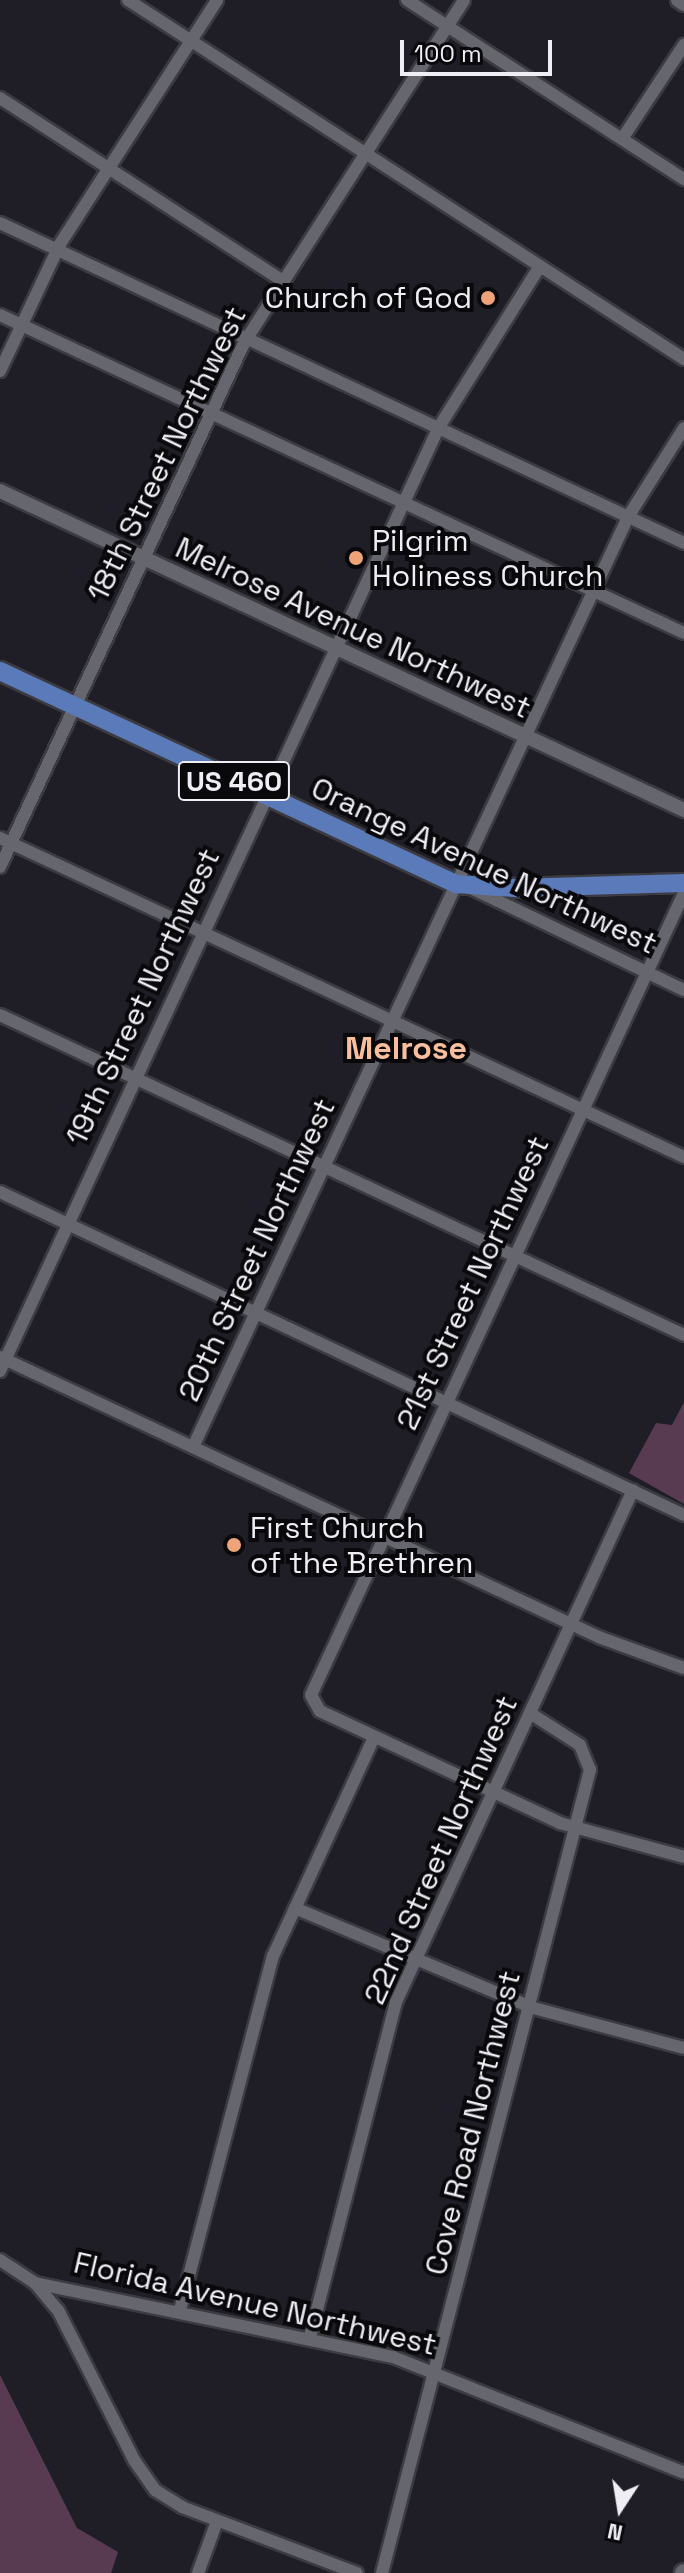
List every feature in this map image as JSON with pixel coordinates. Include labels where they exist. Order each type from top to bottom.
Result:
[{"type":"main road","name":"Orange Avenue Northwest","points":[[0,671],[463,886]]},
{"type":"main road","name":"US 460","points":[[463,886],[684,883]]},
{"type":"street","points":[[128,0],[684,359]]},
{"type":"street","points":[[0,371],[56,250],[217,0]]},
{"type":"street","points":[[407,0],[684,179]]},
{"type":"street","name":"18th Street Northwest","points":[[0,867],[6,840],[75,706],[247,338],[464,0]]},
{"type":"street","points":[[678,0],[684,4]]},
{"type":"street","points":[[622,139],[684,45]]},
{"type":"street","points":[[0,98],[283,281]]},
{"type":"street","points":[[0,223],[684,543]]},
{"type":"street","name":"19th Street Northwest","points":[[2,1362],[402,502],[439,427],[540,266]]},
{"type":"street","points":[[0,315],[684,633]]},
{"type":"street","name":"20th Street Northwest","points":[[193,1447],[392,1021],[463,886],[524,736],[628,517],[684,428]]},
{"type":"street","name":"Melrose Avenue Northwest","points":[[0,491],[684,810]]},
{"type":"street","points":[[6,840],[684,1157]]},
{"type":"street","name":"Orange Avenue Northwest","points":[[463,886],[684,990]]},
{"type":"street","name":"21st Street Northwest","points":[[374,1737],[320,1711],[311,1695],[684,893]]},
{"type":"street","points":[[0,1015],[684,1335]]},
{"type":"street","points":[[0,1192],[684,1515]]},
{"type":"street","points":[[2,1362],[193,1447],[572,1625],[684,1668]]},
{"type":"street","name":"22nd Street Northwest","points":[[310,2337],[396,2002],[633,1490]]},
{"type":"street","name":"Cove Road Northwest","points":[[382,2573],[437,2371],[590,1770],[586,1753],[566,1732],[530,1713]]},
{"type":"street","points":[[180,2310],[273,1956],[374,1737],[575,1829],[684,1857]]},
{"type":"street","points":[[295,1908],[414,1963],[530,2007],[684,2048]]},
{"type":"street","points":[[0,2260],[35,2283],[58,2310],[145,2478],[165,2498],[217,2521],[357,2573]]},
{"type":"street","name":"Florida Avenue Northwest","points":[[35,2283],[310,2337],[437,2371],[684,2473]]},
{"type":"street","points":[[198,2573],[217,2521]]},
{"type":"shaded area","points":[[684,1402],[684,1504],[629,1473],[656,1423],[672,1425]]},
{"type":"shaded area","points":[[0,2375],[77,2528],[118,2552],[111,2573],[0,2573]]},
{"type":"place","name":"Church of God","points":[[488,298]]},
{"type":"place","name":"Pilgrim Holiness Church","points":[[356,558]]},
{"type":"place","name":"First Church of the Brethren","points":[[234,1545]]},
{"type":"district","name":"Melrose","points":[[406,1048]]}]
